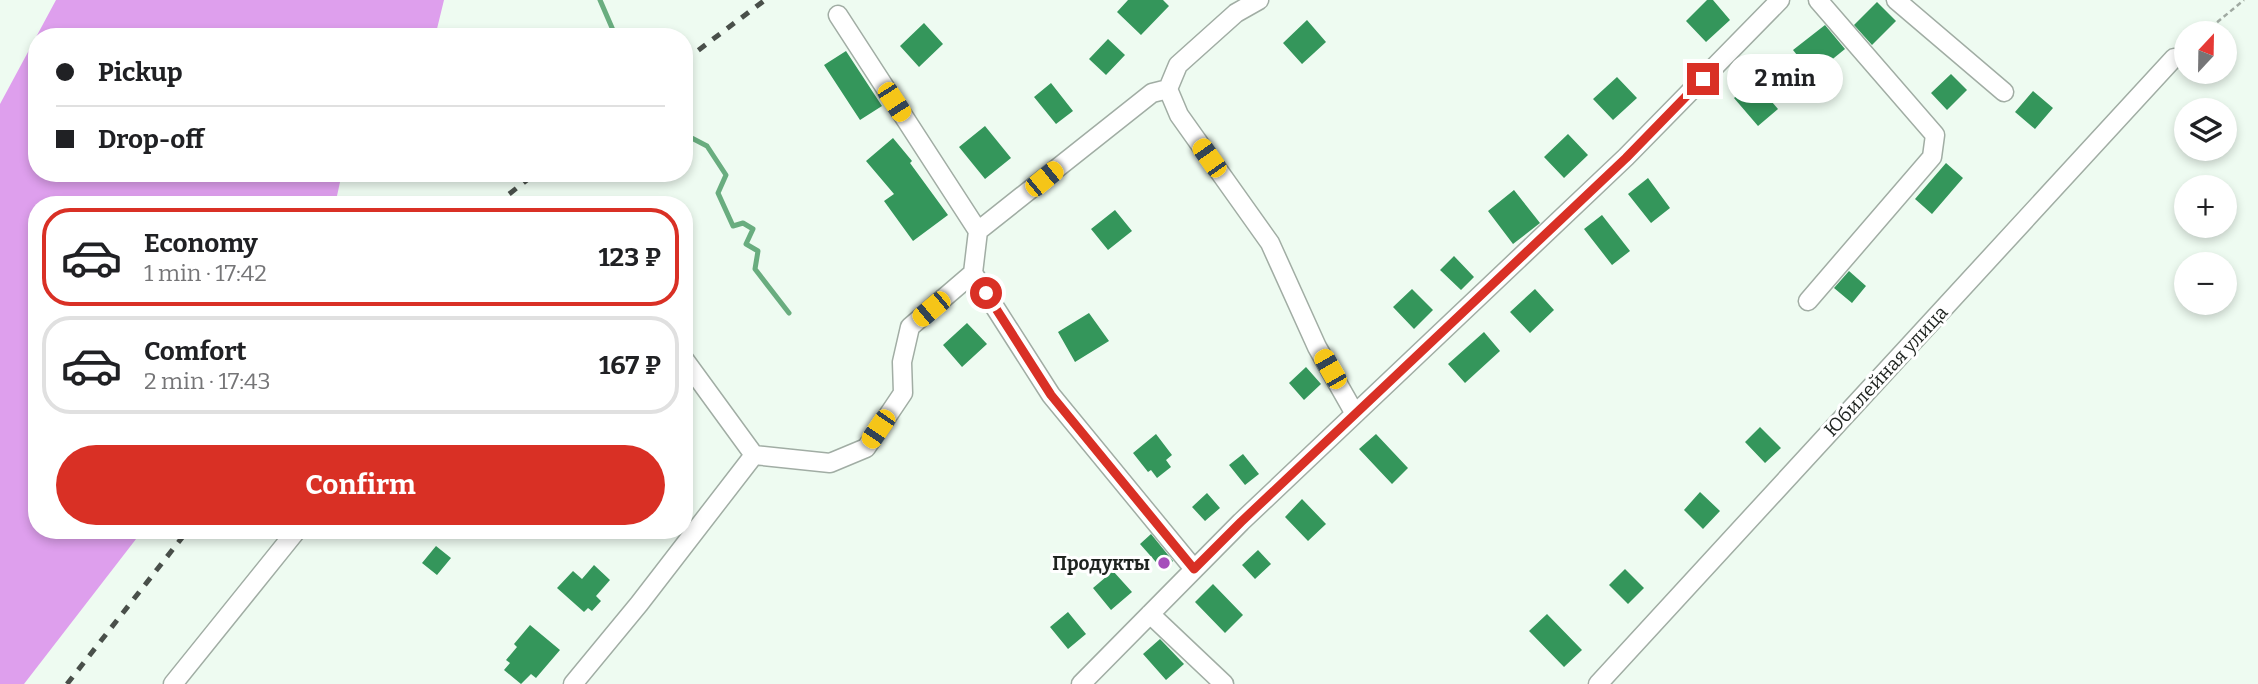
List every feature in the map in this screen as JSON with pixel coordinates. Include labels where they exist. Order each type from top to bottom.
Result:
[{"type":"street","points":[[1259,0],[1236,13],[1178,65],[1168,89],[1179,115],[1270,243],[1317,347],[1355,414]]},
{"type":"street","points":[[1081,684],[1194,569],[1626,158],[1780,0]]},
{"type":"street","points":[[1808,301],[1932,157],[1935,135],[1818,0]]},
{"type":"street","points":[[1896,0],[2004,92]]},
{"type":"street","points":[[838,15],[978,231],[973,273],[1051,395],[1194,569]]},
{"type":"street","name":"Юбилейная улица","points":[[1598,684],[2174,58]]},
{"type":"street","points":[[978,231],[1152,93],[1168,89]]},
{"type":"street","points":[[693,371],[754,455],[830,463],[866,447],[903,393],[902,362],[910,327],[973,273]]},
{"type":"street","points":[[693,534],[754,455]]},
{"type":"street","points":[[173,684],[290,539]]},
{"type":"street","points":[[573,684],[689,539]]},
{"type":"street","points":[[1150,614],[1224,684]]},
{"type":"path","points":[[2219,21],[2244,0]]},
{"type":"shaded area","points":[[56,0],[444,0],[437,28],[41,28]]},
{"type":"shaded area","points":[[28,52],[28,182],[340,182],[337,196],[28,196],[28,539],[136,539],[24,684],[0,684],[0,104]]},
{"type":"building","points":[[1128,0],[1163,0],[1169,6],[1141,35],[1117,12]]},
{"type":"building","points":[[1707,0],[1713,0],[1730,20],[1706,42],[1686,21]]},
{"type":"building","points":[[1877,2],[1896,21],[1872,45],[1854,25]]},
{"type":"building","points":[[1307,20],[1326,42],[1302,64],[1283,43]]},
{"type":"building","points":[[924,23],[943,44],[919,67],[900,46]]},
{"type":"building","points":[[1825,25],[1845,49],[1813,75],[1793,50]]},
{"type":"building","points":[[1108,39],[1125,55],[1106,75],[1089,59]]},
{"type":"building","points":[[846,51],[882,106],[860,120],[824,65]]},
{"type":"building","points":[[1951,74],[1967,90],[1947,110],[1931,93]]},
{"type":"building","points":[[1617,77],[1637,98],[1613,120],[1593,99]]},
{"type":"building","points":[[1754,81],[1778,109],[1758,126],[1734,98]]},
{"type":"building","points":[[1051,83],[1073,111],[1056,124],[1034,97]]},
{"type":"building","points":[[2033,91],[2053,108],[2035,129],[2015,112]]},
{"type":"building","points":[[985,126],[1011,158],[985,179],[959,147]]},
{"type":"building","points":[[1568,134],[1588,155],[1564,178],[1544,157]]},
{"type":"building","points":[[893,138],[948,215],[913,241],[884,201],[894,194],[866,161]]},
{"type":"building","points":[[1946,163],[1963,178],[1932,214],[1915,199]]},
{"type":"building","points":[[1648,178],[1670,208],[1651,223],[1628,194]]},
{"type":"building","points":[[1514,190],[1540,223],[1513,244],[1488,211]]},
{"type":"building","points":[[1115,210],[1132,231],[1108,250],[1091,229]]},
{"type":"building","points":[[1602,215],[1630,251],[1612,265],[1584,229]]},
{"type":"building","points":[[1454,256],[1474,277],[1461,290],[1440,270]]},
{"type":"building","points":[[1849,271],[1866,286],[1852,303],[1834,288]]},
{"type":"building","points":[[1412,289],[1433,310],[1414,329],[1393,307]]},
{"type":"building","points":[[1535,289],[1554,310],[1530,333],[1510,312]]},
{"type":"building","points":[[1089,313],[1109,341],[1075,362],[1058,332]]},
{"type":"building","points":[[967,323],[987,344],[962,367],[943,345]]},
{"type":"building","points":[[1484,332],[1500,351],[1465,383],[1448,364]]},
{"type":"building","points":[[1306,367],[1321,384],[1304,400],[1289,383]]},
{"type":"building","points":[[1760,427],[1781,448],[1765,463],[1745,442]]},
{"type":"building","points":[[1156,434],[1172,455],[1166,460],[1171,467],[1157,478],[1151,470],[1148,472],[1133,453]]},
{"type":"building","points":[[1376,434],[1408,468],[1392,484],[1359,449]]},
{"type":"building","points":[[1243,454],[1259,474],[1245,485],[1229,465]]},
{"type":"building","points":[[1700,492],[1720,511],[1703,529],[1684,510]]},
{"type":"building","points":[[1207,493],[1220,508],[1205,521],[1192,507]]},
{"type":"building","points":[[1302,499],[1326,524],[1308,541],[1285,517]]},
{"type":"building","points":[[1151,534],[1173,561],[1163,570],[1140,544]]},
{"type":"building","points":[[436,546],[451,558],[437,575],[422,563]]},
{"type":"building","points":[[1258,550],[1271,564],[1255,579],[1242,565]]},
{"type":"building","points":[[594,565],[610,580],[596,596],[601,601],[592,611],[588,608],[584,612],[557,588],[573,571],[582,579]]},
{"type":"building","points":[[1625,569],[1644,588],[1628,604],[1609,585]]},
{"type":"building","points":[[1113,571],[1132,592],[1111,610],[1093,588]]},
{"type":"building","points":[[1213,584],[1243,615],[1225,633],[1195,602]]},
{"type":"building","points":[[1068,612],[1086,634],[1068,649],[1050,627]]},
{"type":"building","points":[[1547,614],[1582,650],[1564,667],[1529,631]]},
{"type":"building","points":[[530,625],[560,650],[536,678],[531,674],[521,684],[504,670],[510,663],[506,660],[517,647],[514,644]]},
{"type":"building","points":[[1160,639],[1184,664],[1166,680],[1143,654]]},
{"type":"waterway","points":[[600,0],[612,28]]},
{"type":"waterway","points":[[693,139],[707,146],[726,175],[718,193],[733,226],[743,223],[753,229],[746,244],[758,251],[755,269],[789,313]]},
{"type":"railway","points":[[693,54],[765,0]]},
{"type":"railway","points":[[507,196],[524,182]]},
{"type":"railway","points":[[67,684],[181,539]]},
{"type":"place","name":"Продукты","points":[[1164,563]]},
{"type":"route","points":[[986,293],[1051,395],[1194,569],[1626,158],[1703,79]]}]
